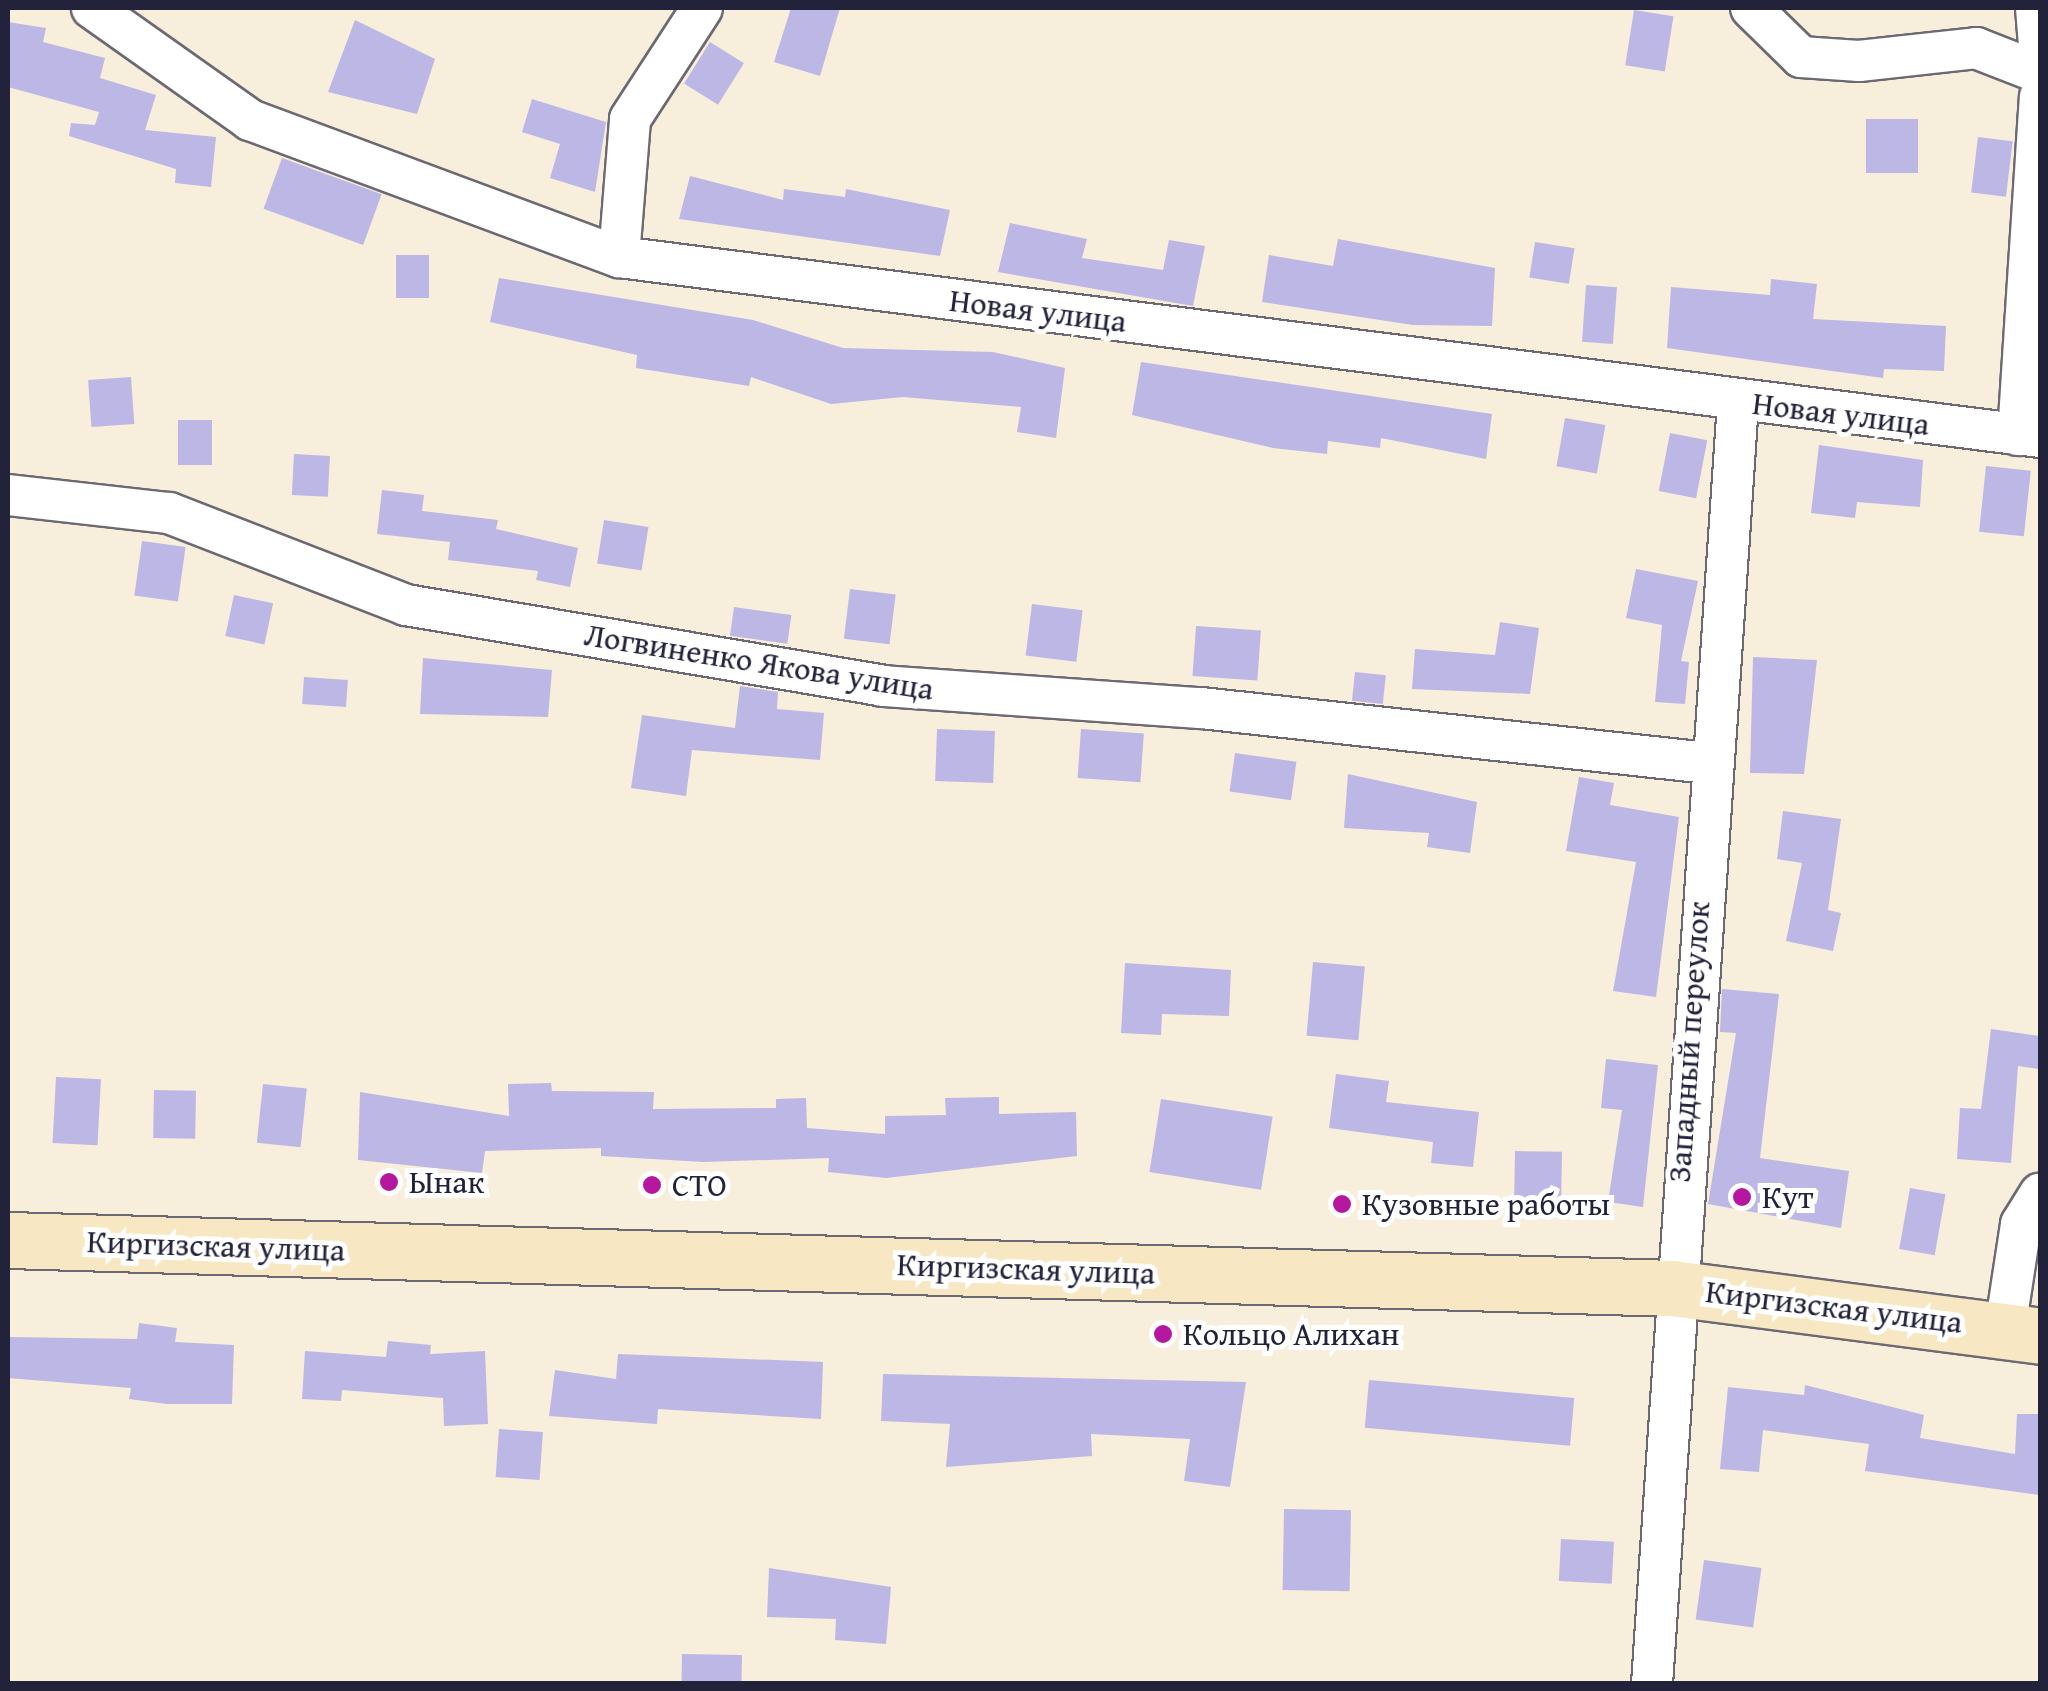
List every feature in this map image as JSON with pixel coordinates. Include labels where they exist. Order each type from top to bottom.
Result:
[{"type":"main road","name":"Киргизская улица","points":[[8,1240],[1672,1288],[2023,1332]]},
{"type":"street","name":"Новая улица","points":[[92,8],[250,120],[619,258],[2030,436]]},
{"type":"street","points":[[619,258],[630,119],[702,8]]},
{"type":"street","points":[[1751,8],[1801,57],[1859,62],[1976,48],[2040,73]]},
{"type":"street","points":[[2036,8],[2040,58]]},
{"type":"street","points":[[2030,436],[2040,97]]},
{"type":"street","name":"Западный переулок","points":[[1652,1684],[1672,1288],[1708,762],[1738,402]]},
{"type":"street","name":"Логвиненко Якова улица","points":[[8,495],[169,512],[406,605],[883,686],[1201,708],[1708,762]]},
{"type":"street","points":[[2023,1332],[2021,1224],[2040,1193]]},
{"type":"building","points":[[791,8],[840,8],[820,76],[774,62]]},
{"type":"building","points":[[1634,10],[1674,16],[1665,72],[1625,65]]},
{"type":"building","points":[[355,20],[435,59],[417,114],[328,92]]},
{"type":"building","points":[[8,22],[46,28],[43,42],[105,58],[100,78],[156,95],[145,130],[216,137],[211,187],[175,183],[176,169],[69,136],[71,123],[95,125],[99,112],[8,87]]},
{"type":"building","points":[[710,42],[744,63],[718,105],[684,84]]},
{"type":"building","points":[[532,99],[606,122],[595,192],[550,178],[560,144],[522,132]]},
{"type":"building","points":[[1866,119],[1918,119],[1918,173],[1866,173]]},
{"type":"building","points":[[1978,137],[2013,141],[2006,197],[1971,193]]},
{"type":"building","points":[[282,158],[382,194],[363,245],[264,209]]},
{"type":"building","points":[[690,176],[783,200],[784,189],[845,197],[846,189],[950,210],[940,256],[679,219]]},
{"type":"building","points":[[1010,223],[1087,239],[1082,258],[1163,270],[1169,240],[1205,246],[1193,306],[998,272]]},
{"type":"building","points":[[1338,239],[1495,268],[1492,326],[1413,325],[1262,302],[1269,255],[1333,266]]},
{"type":"building","points":[[1535,242],[1575,248],[1569,284],[1529,278]]},
{"type":"building","points":[[396,255],[429,255],[429,298],[396,298]]},
{"type":"building","points":[[499,278],[753,320],[843,348],[993,352],[1065,368],[1056,438],[1017,432],[1021,407],[903,397],[831,404],[751,377],[749,386],[636,368],[637,355],[490,322]]},
{"type":"building","points":[[1771,279],[1817,284],[1813,319],[1946,326],[1944,371],[1884,369],[1883,378],[1667,348],[1671,287],[1770,295]]},
{"type":"building","points":[[1586,285],[1617,287],[1613,344],[1582,342]]},
{"type":"building","points":[[1141,362],[1492,414],[1486,459],[1381,438],[1380,448],[1328,441],[1327,454],[1273,448],[1132,415]]},
{"type":"building","points":[[131,377],[134,424],[91,427],[88,380]]},
{"type":"building","points":[[1565,418],[1605,425],[1597,473],[1556,466]]},
{"type":"building","points":[[178,420],[212,420],[212,465],[178,465]]},
{"type":"building","points":[[1670,433],[1707,440],[1696,498],[1659,491]]},
{"type":"building","points":[[1819,445],[1923,460],[1920,507],[1857,502],[1855,518],[1811,513]]},
{"type":"building","points":[[294,454],[330,456],[328,497],[292,495]]},
{"type":"building","points":[[1986,466],[2031,471],[2024,536],[1979,532]]},
{"type":"building","points":[[382,490],[424,495],[422,511],[498,520],[496,529],[578,548],[570,587],[536,580],[538,571],[448,560],[450,542],[377,534]]},
{"type":"building","points":[[604,520],[648,527],[642,570],[597,563]]},
{"type":"building","points":[[142,541],[186,547],[178,602],[134,595]]},
{"type":"building","points":[[1636,569],[1698,581],[1681,661],[1689,662],[1685,704],[1655,702],[1662,625],[1626,618]]},
{"type":"building","points":[[850,589],[896,595],[890,644],[844,639]]},
{"type":"building","points":[[234,595],[273,603],[264,644],[225,636]]},
{"type":"building","points":[[1032,604],[1083,610],[1076,662],[1026,656]]},
{"type":"building","points":[[734,607],[791,615],[787,644],[730,636]]},
{"type":"building","points":[[1500,622],[1539,628],[1530,694],[1412,689],[1415,649],[1495,655]]},
{"type":"building","points":[[1196,626],[1261,631],[1257,680],[1193,676]]},
{"type":"building","points":[[1753,657],[1817,660],[1804,774],[1750,773]]},
{"type":"building","points":[[423,658],[552,670],[548,717],[420,714]]},
{"type":"building","points":[[1355,672],[1386,675],[1383,704],[1352,701]]},
{"type":"building","points":[[304,677],[348,680],[346,707],[302,704]]},
{"type":"building","points":[[740,686],[778,692],[777,709],[824,713],[820,760],[692,750],[686,796],[631,788],[642,715],[735,728]]},
{"type":"building","points":[[937,729],[995,731],[993,783],[935,781]]},
{"type":"building","points":[[1081,729],[1144,733],[1140,782],[1078,778]]},
{"type":"building","points":[[1235,753],[1296,762],[1291,800],[1230,792]]},
{"type":"building","points":[[1348,774],[1477,802],[1470,853],[1427,847],[1429,833],[1344,828]]},
{"type":"building","points":[[1579,777],[1614,783],[1610,805],[1679,817],[1656,997],[1613,991],[1636,862],[1566,851]]},
{"type":"building","points":[[1783,811],[1841,819],[1828,910],[1841,913],[1833,951],[1786,941],[1802,863],[1777,859]]},
{"type":"building","points":[[1313,962],[1365,967],[1358,1040],[1307,1036]]},
{"type":"building","points":[[1125,963],[1231,970],[1229,1016],[1162,1014],[1161,1035],[1121,1033]]},
{"type":"building","points":[[1722,989],[1779,994],[1760,1158],[1849,1171],[1841,1228],[1708,1204],[1736,1033],[1720,1032]]},
{"type":"building","points":[[1991,1029],[2040,1036],[2040,1069],[2018,1066],[2011,1163],[1957,1159],[1960,1108],[1981,1109]]},
{"type":"building","points":[[1606,1059],[1658,1065],[1643,1207],[1608,1202],[1622,1110],[1601,1108]]},
{"type":"building","points":[[1336,1074],[1389,1081],[1386,1102],[1479,1112],[1473,1167],[1431,1163],[1433,1142],[1329,1128]]},
{"type":"building","points":[[56,1077],[101,1079],[97,1145],[53,1143]]},
{"type":"building","points":[[551,1083],[552,1091],[654,1092],[653,1109],[776,1108],[776,1099],[806,1098],[807,1128],[885,1134],[885,1116],[946,1115],[945,1098],[999,1097],[999,1114],[1076,1112],[1077,1156],[886,1178],[828,1172],[829,1158],[703,1162],[601,1156],[601,1148],[485,1151],[482,1173],[358,1160],[360,1092],[509,1116],[508,1084]]},
{"type":"building","points":[[263,1084],[307,1089],[301,1147],[257,1143]]},
{"type":"building","points":[[154,1090],[196,1091],[195,1139],[153,1138]]},
{"type":"building","points":[[1161,1099],[1273,1117],[1261,1190],[1149,1172]]},
{"type":"building","points":[[1515,1151],[1562,1152],[1561,1200],[1514,1199]]},
{"type":"building","points":[[1910,1188],[1945,1194],[1935,1255],[1899,1249]]},
{"type":"building","points":[[139,1323],[177,1328],[175,1342],[234,1345],[232,1404],[167,1404],[129,1399],[131,1388],[8,1378],[10,1337],[137,1339]]},
{"type":"building","points":[[388,1341],[431,1345],[430,1354],[485,1351],[488,1424],[444,1426],[443,1398],[342,1390],[341,1401],[302,1399],[305,1351],[386,1357]]},
{"type":"building","points":[[618,1354],[823,1362],[821,1419],[658,1409],[657,1424],[549,1416],[555,1370],[616,1379]]},
{"type":"building","points":[[883,1374],[1246,1382],[1230,1487],[1184,1481],[1190,1439],[1091,1434],[1092,1456],[946,1467],[950,1424],[881,1421]]},
{"type":"building","points":[[1369,1380],[1574,1398],[1570,1446],[1365,1428]]},
{"type":"building","points":[[1805,1385],[1924,1415],[1920,1438],[2015,1454],[2017,1414],[2040,1414],[2040,1495],[1865,1471],[1869,1444],[1763,1430],[1759,1472],[1720,1469],[1728,1387],[1804,1395]]},
{"type":"building","points":[[499,1429],[543,1432],[540,1480],[496,1477]]},
{"type":"building","points":[[1284,1509],[1351,1510],[1350,1591],[1283,1590]]},
{"type":"building","points":[[1561,1539],[1614,1542],[1612,1584],[1559,1581]]},
{"type":"building","points":[[1704,1560],[1761,1568],[1753,1627],[1696,1619]]},
{"type":"building","points":[[769,1568],[891,1587],[886,1644],[835,1640],[836,1619],[767,1617]]},
{"type":"building","points":[[682,1654],[742,1655],[741,1684],[681,1684]]},
{"type":"place","name":"Ынак","points":[[389,1182]]},
{"type":"place","name":"СТО","points":[[652,1185]]},
{"type":"place","name":"Кут","points":[[1742,1197]]},
{"type":"place","name":"Кузовные работы","points":[[1342,1204]]},
{"type":"place","name":"Кольцо Алихан","points":[[1163,1334]]}]
